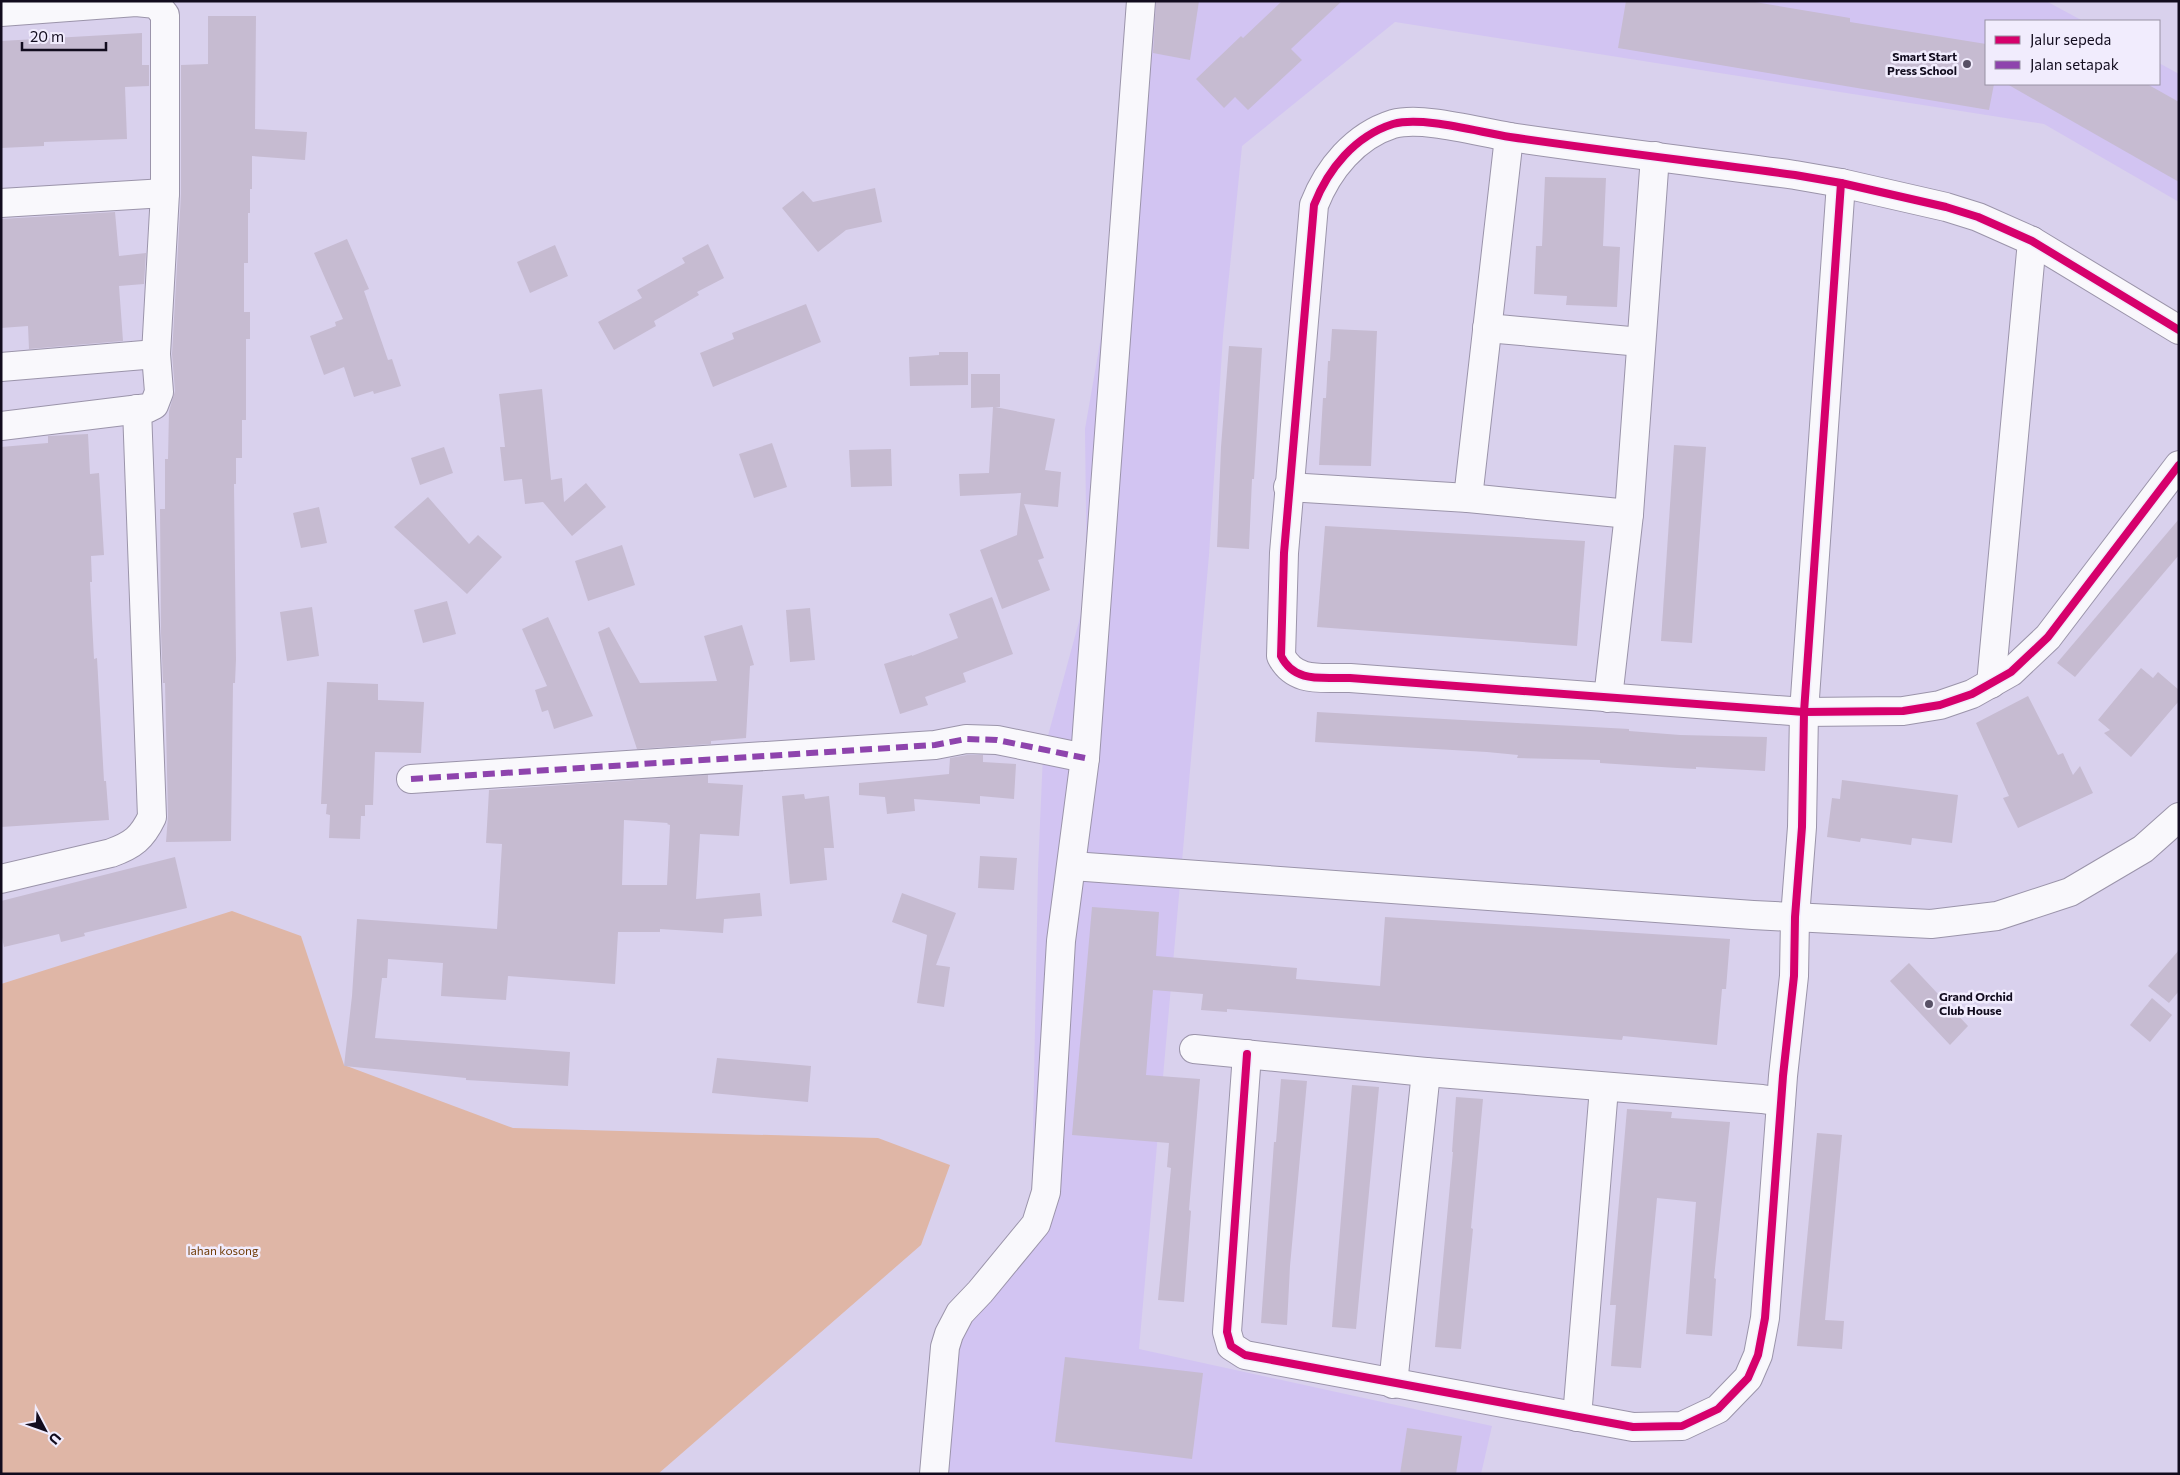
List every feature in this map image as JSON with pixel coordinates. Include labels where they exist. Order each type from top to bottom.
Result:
[{"type":"street","points":[[934,1474],[945,1347],[949,1334],[960,1313],[980,1292],[1036,1224],[1046,1192],[1062,941],[1085,758],[1141,1]]},
{"type":"street","points":[[1,12],[136,2],[156,4],[165,15],[165,193],[156,354],[159,392],[154,405],[137,409],[1,426]]},
{"type":"street","points":[[2179,330],[2032,241],[1978,217],[1946,207],[1840,183],[1509,137],[1418,122],[1395,124],[1366,136],[1334,167],[1321,188],[1314,205],[1288,487],[1284,553],[1282,656],[1285,664],[1299,676],[1350,678],[1804,712],[1904,710],[1931,706],[1972,694],[2012,672],[2048,637],[2179,465]]},
{"type":"street","points":[[1468,498],[1509,137]]},
{"type":"street","points":[[1608,698],[1629,514],[1655,156]]},
{"type":"street","points":[[1247,1054],[1227,1332],[1231,1346],[1245,1355],[1393,1384],[1633,1427],[1682,1426],[1718,1408],[1748,1378],[1758,1355],[1765,1318],[1781,1102],[1794,976],[1795,917],[1802,827],[1804,712],[1840,183]]},
{"type":"street","points":[[1,203],[165,193]]},
{"type":"street","points":[[1992,684],[2032,241]]},
{"type":"street","points":[[1487,328],[1641,342]]},
{"type":"street","points":[[1,367],[156,354]]},
{"type":"street","points":[[1,879],[111,853],[128,847],[144,833],[152,817],[137,409]]},
{"type":"street","points":[[1288,487],[1468,498],[1629,514]]},
{"type":"street","points":[[411,779],[936,745],[966,740],[997,740],[1085,758]]},
{"type":"street","points":[[1072,866],[1795,917],[1931,924],[1997,916],[2070,892],[2143,849],[2179,817]]},
{"type":"street","points":[[1194,1048],[1426,1072],[1781,1102]]},
{"type":"street","points":[[1393,1384],[1426,1072]]},
{"type":"street","points":[[1577,1418],[1604,1088]]},
{"type":"shaded area","points":[[1129,1],[2046,1],[2081,20],[1985,20],[1985,85],[2160,85],[2160,64],[2179,74],[2179,202],[2044,124],[1395,22],[1242,146],[1223,336],[1209,555],[1139,1349],[1492,1426],[1481,1474],[933,1474],[952,1342],[1031,1237],[1038,870],[1043,754],[1087,592],[1085,429],[1122,216]]},
{"type":"green space","name":"lahan kosong","points":[[232,911],[301,936],[344,1065],[513,1128],[878,1138],[950,1165],[921,1245],[658,1474],[1,1474],[1,984]]},
{"type":"building","points":[[1156,1],[1199,1],[1190,60],[1153,53]]},
{"type":"building","points":[[1282,1],[1342,1],[1291,49],[1302,60],[1248,110],[1235,97],[1224,108],[1196,79],[1241,36],[1243,38]]},
{"type":"building","points":[[1626,1],[1749,1],[1850,18],[1850,22],[1985,44],[1985,85],[1994,85],[1989,110],[1618,48]]},
{"type":"building","points":[[208,16],[256,16],[255,129],[307,132],[305,160],[252,156],[252,189],[250,189],[250,213],[248,213],[248,263],[244,263],[244,312],[250,312],[250,339],[246,339],[246,420],[242,420],[242,458],[236,458],[236,484],[234,484],[236,659],[235,683],[233,683],[231,841],[166,842],[168,816],[165,683],[163,683],[161,633],[160,509],[165,509],[165,459],[168,459],[169,411],[175,391],[172,354],[181,194],[181,65],[208,64]]},
{"type":"building","points":[[142,33],[142,65],[149,65],[149,86],[125,87],[127,139],[44,142],[44,146],[1,148],[1,41]]},
{"type":"building","points":[[2009,85],[2149,85],[2179,102],[2179,182]]},
{"type":"building","points":[[1545,177],[1606,178],[1603,246],[1620,247],[1617,307],[1566,305],[1567,296],[1534,294],[1536,246],[1542,246]]},
{"type":"building","points":[[875,188],[882,222],[846,230],[818,252],[782,208],[803,191],[813,202]]},
{"type":"building","points":[[115,212],[119,256],[146,253],[144,284],[119,286],[123,341],[29,349],[28,326],[1,328],[1,219]]},
{"type":"building","points":[[347,239],[369,289],[364,291],[388,360],[392,359],[401,386],[374,394],[373,391],[354,397],[344,367],[324,375],[310,336],[336,326],[335,322],[343,319],[314,253]]},
{"type":"building","points":[[708,244],[724,278],[697,292],[699,295],[654,321],[656,326],[614,350],[598,322],[642,298],[637,290],[685,263],[682,258]]},
{"type":"building","points":[[555,245],[568,276],[530,293],[517,262]]},
{"type":"building","points":[[806,304],[821,342],[713,387],[700,353],[734,339],[732,333]]},
{"type":"building","points":[[1332,329],[1377,331],[1371,466],[1319,465],[1323,398],[1326,398]]},
{"type":"building","points":[[1229,346],[1262,348],[1254,479],[1252,479],[1249,549],[1217,547],[1221,447]]},
{"type":"building","points":[[939,352],[968,352],[968,385],[910,386],[909,357],[939,355]]},
{"type":"building","points":[[971,374],[1000,374],[1000,407],[995,407],[1055,419],[1045,470],[1061,472],[1058,507],[1024,504],[1044,558],[1038,560],[1050,590],[1002,609],[980,550],[1017,535],[1021,493],[960,496],[959,474],[989,473],[993,407],[971,408]]},
{"type":"building","points":[[542,389],[551,480],[562,478],[564,502],[586,483],[606,507],[572,536],[543,502],[525,504],[522,479],[504,481],[500,447],[505,447],[499,394]]},
{"type":"building","points":[[88,434],[90,474],[99,473],[104,555],[91,556],[92,582],[90,582],[94,659],[97,658],[104,781],[106,781],[109,820],[1,827],[1,447],[48,443],[48,436]]},
{"type":"building","points":[[772,443],[787,487],[754,498],[739,454]]},
{"type":"building","points":[[1674,445],[1706,447],[1692,643],[1661,641]]},
{"type":"building","points":[[444,447],[453,473],[420,485],[411,458]]},
{"type":"building","points":[[891,449],[892,486],[851,487],[849,450]]},
{"type":"building","points":[[428,497],[469,544],[478,535],[502,557],[467,594],[394,527]]},
{"type":"building","points":[[319,507],[327,543],[301,548],[293,513]]},
{"type":"building","points":[[2179,519],[2179,555],[2075,677],[2057,663]]},
{"type":"building","points":[[1325,526],[1585,541],[1577,646],[1317,627]]},
{"type":"building","points":[[622,545],[635,585],[588,601],[575,561]]},
{"type":"building","points":[[992,597],[1013,654],[963,673],[966,682],[925,697],[928,705],[900,714],[884,664],[912,656],[958,638],[949,614]]},
{"type":"building","points":[[447,601],[456,634],[423,643],[414,610]]},
{"type":"building","points":[[312,607],[319,656],[287,661],[280,612]]},
{"type":"building","points":[[810,608],[815,660],[790,662],[786,610]]},
{"type":"building","points":[[548,617],[593,716],[554,729],[548,710],[542,712],[535,690],[547,686],[522,629]]},
{"type":"building","points":[[742,625],[754,665],[750,666],[746,738],[711,741],[711,744],[637,749],[598,632],[609,627],[640,683],[717,681],[704,636]]},
{"type":"building","points":[[2141,668],[2153,678],[2158,672],[2179,690],[2179,701],[2131,757],[2104,733],[2110,730],[2098,720]]},
{"type":"building","points":[[327,682],[378,684],[378,700],[424,702],[421,753],[375,752],[373,805],[365,805],[365,816],[361,816],[360,839],[329,838],[330,815],[326,814],[327,804],[321,804]]},
{"type":"building","points":[[2028,696],[2058,755],[2063,753],[2073,775],[2080,766],[2093,793],[2018,828],[2003,798],[2009,796],[1976,723]]},
{"type":"building","points":[[1317,712],[1629,729],[1629,731],[1680,735],[1767,737],[1765,771],[1600,763],[1600,760],[1517,758],[1518,755],[1487,752],[1315,742]]},
{"type":"building","points":[[983,755],[983,762],[1016,764],[1014,799],[980,796],[980,804],[914,799],[915,811],[887,814],[885,797],[859,795],[859,783],[949,774],[950,758]]},
{"type":"building","points":[[708,775],[708,783],[743,785],[739,836],[700,834],[696,899],[760,893],[762,916],[724,919],[723,933],[660,929],[660,932],[618,932],[615,984],[508,976],[506,1000],[441,996],[443,963],[388,959],[387,978],[382,978],[375,1038],[570,1052],[568,1086],[466,1080],[466,1078],[344,1066],[352,996],[357,919],[497,929],[502,844],[486,843],[489,790]],"holes":[[[624,820],[668,823],[670,825],[667,885],[622,885]]]},
{"type":"building","points":[[1842,780],[1958,795],[1952,843],[1912,838],[1911,845],[1861,838],[1860,842],[1827,837],[1832,798],[1840,799]]},
{"type":"building","points":[[804,794],[805,799],[829,796],[834,848],[824,848],[827,880],[790,884],[782,796]]},
{"type":"building","points":[[980,856],[1017,858],[1014,890],[978,888]]},
{"type":"building","points":[[175,857],[187,908],[84,933],[85,936],[61,942],[59,934],[4,947],[1,933],[1,901]]},
{"type":"building","points":[[902,893],[956,913],[936,965],[950,967],[944,1007],[917,1003],[927,935],[892,922]]},
{"type":"building","points":[[1092,907],[1159,912],[1156,956],[1297,968],[1296,979],[1380,986],[1385,917],[1730,939],[1726,989],[1722,989],[1717,1045],[1623,1036],[1622,1040],[1227,1009],[1227,1012],[1201,1010],[1203,994],[1153,990],[1146,1075],[1200,1079],[1189,1210],[1191,1211],[1184,1302],[1158,1300],[1171,1168],[1167,1167],[1169,1143],[1072,1135]]},
{"type":"building","points":[[2179,950],[2179,991],[2169,1003],[2148,986]]},
{"type":"building","name":"Grand Orchid Club House","points":[[1909,963],[1968,1026],[1950,1045],[1890,981]]},
{"type":"building","points":[[2152,998],[2172,1015],[2150,1042],[2130,1025]]},
{"type":"building","points":[[717,1058],[811,1066],[808,1102],[712,1093]]},
{"type":"building","points":[[1281,1079],[1307,1081],[1290,1266],[1287,1325],[1261,1323],[1274,1142],[1276,1142]]},
{"type":"building","points":[[1352,1085],[1379,1087],[1356,1329],[1332,1327]]},
{"type":"building","points":[[1456,1097],[1483,1099],[1461,1349],[1435,1347],[1453,1152]]},
{"type":"building","points":[[1627,1109],[1672,1112],[1671,1118],[1730,1122],[1714,1278],[1716,1279],[1712,1336],[1686,1334],[1696,1202],[1657,1198],[1641,1368],[1611,1366],[1616,1305],[1610,1305]]},
{"type":"building","points":[[1817,1133],[1842,1135],[1825,1320],[1844,1321],[1842,1349],[1797,1346]]},
{"type":"building","points":[[1065,1357],[1203,1373],[1192,1459],[1055,1442]]},
{"type":"building","points":[[1407,1428],[1462,1436],[1456,1474],[1400,1474]]},
{"type":"marked path","points":[[411,779],[935,745],[966,739],[997,740],[1085,758]]},
{"type":"cycle path","points":[[2179,330],[2032,241],[1978,217],[1946,207],[1841,183],[1795,175],[1510,137],[1435,123],[1405,122],[1379,129],[1355,145],[1335,167],[1314,205],[1284,553],[1281,656],[1294,671],[1302,675],[1320,678],[1350,678],[1804,712],[1903,711],[1940,705],[1972,694],[2011,672],[2048,637],[2179,465]]},
{"type":"cycle path","points":[[1247,1054],[1227,1332],[1231,1346],[1245,1355],[1633,1427],[1682,1426],[1718,1409],[1748,1378],[1758,1355],[1765,1318],[1783,1076],[1794,976],[1795,917],[1802,827],[1804,712],[1841,183]]},
{"type":"place","name":"Smart Start Press School","points":[[1967,64]]},
{"type":"place","name":"Grand Orchid Club House","points":[[1929,1004]]}]
